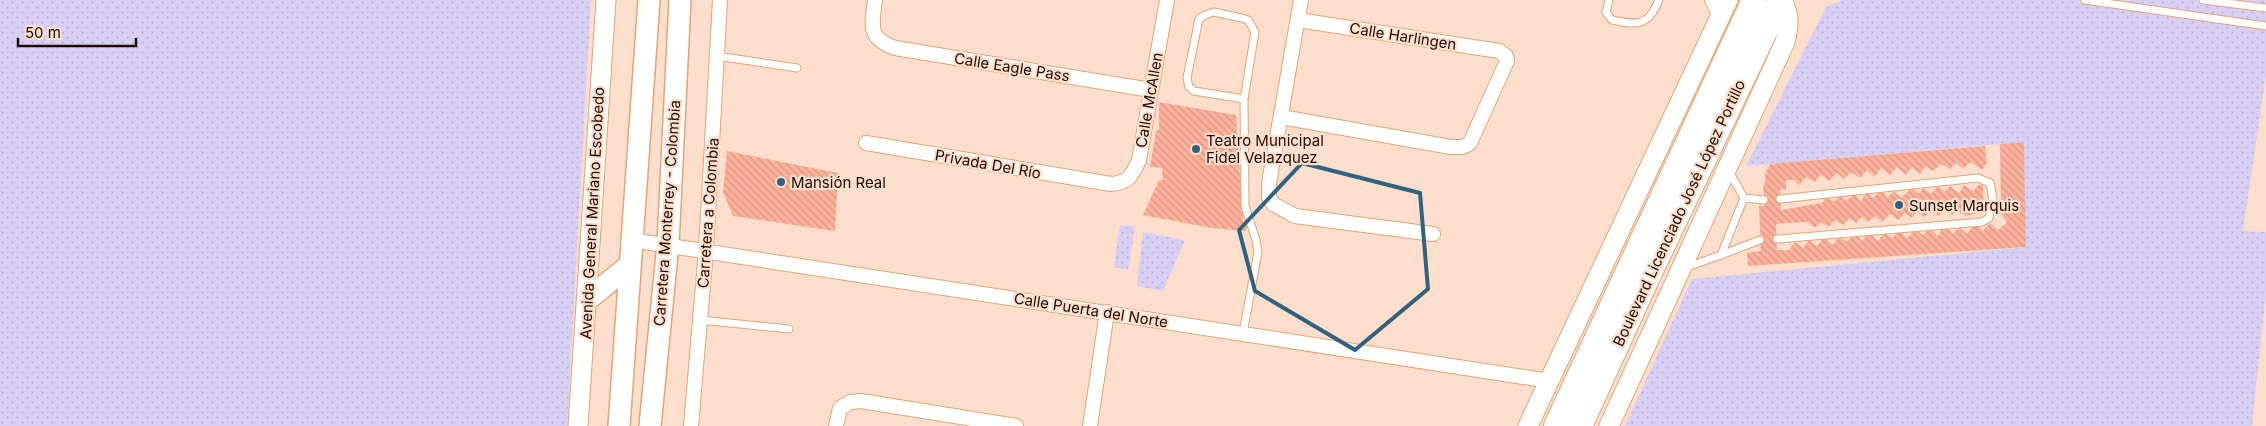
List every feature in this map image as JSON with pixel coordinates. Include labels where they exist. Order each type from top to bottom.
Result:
[{"type":"highway","name":"Boulevard Licenciado José López Portillo","points":[[1556,426],[1754,0]]},
{"type":"highway","name":"Boulevard Licenciado José López Portillo","points":[[1580,426],[1647,279],[1781,0]]},
{"type":"main road","points":[[619,426],[649,0]]},
{"type":"main road","name":"Carretera Monterrey - Colombia","points":[[650,426],[668,244],[680,0]]},
{"type":"main road","points":[[680,29],[688,0]]},
{"type":"main road","points":[[588,298],[630,265]]},
{"type":"street","name":"Avenida General Mariano Escobedo","points":[[578,426],[588,298],[595,152],[606,0]]},
{"type":"street","name":"Carretera a Colombia","points":[[691,426],[706,250],[720,0]]},
{"type":"street","name":"Calle Eagle Pass","points":[[875,0],[873,15],[876,38],[879,42],[895,48],[1151,90]]},
{"type":"street","name":"Calle McAllen","points":[[1111,184],[1126,181],[1132,177],[1139,160],[1167,0]]},
{"type":"street","points":[[1301,0],[1269,183],[1270,197],[1273,204],[1294,216],[1433,234]]},
{"type":"street","name":"Boulevard Licenciado José López Portillo","points":[[1610,426],[1786,42],[1790,25],[1788,14],[1781,0]]},
{"type":"street","points":[[1528,426],[1720,5]]},
{"type":"street","name":"Calle Harlingen","points":[[1280,117],[1452,147],[1463,147],[1470,143],[1506,64],[1506,56],[1499,51],[1298,20]]},
{"type":"street","name":"Privada Del Río","points":[[866,143],[1111,184]]},
{"type":"street","name":"Calle Puerta del Norte","points":[[631,240],[668,244],[1550,381]]},
{"type":"street","points":[[1090,426],[1106,312]]},
{"type":"street","points":[[836,426],[840,408],[850,402],[861,401],[1016,426]]},
{"type":"lane","points":[[1609,0],[1606,12],[1612,20],[1637,23],[1646,21],[1653,14],[1659,0]]},
{"type":"lane","points":[[2085,0],[2137,4],[2266,26]]},
{"type":"lane","points":[[2202,0],[2266,8]]},
{"type":"lane","points":[[1243,333],[1258,252],[1245,206],[1244,99],[1255,32],[1248,20],[1214,12],[1205,14],[1199,19],[1187,78],[1189,87],[1194,91],[1244,99]]},
{"type":"lane","points":[[717,56],[796,68]]},
{"type":"lane","points":[[1728,169],[1744,198]]},
{"type":"lane","points":[[1777,239],[1982,222],[1989,218],[1992,199],[1990,183],[1978,178],[1780,199]]},
{"type":"lane","points":[[1744,198],[1764,200]]},
{"type":"lane","points":[[1721,255],[1744,198]]},
{"type":"lane","points":[[1681,270],[1760,240]]},
{"type":"lane","points":[[700,320],[788,329]]},
{"type":"highlighted area","points":[[1302,163],[1420,193],[1428,289],[1355,350],[1255,291],[1239,230]]},
{"type":"shaded area","points":[[0,0],[591,0],[567,426],[0,426]]},
{"type":"shaded area","points":[[1843,0],[2266,0],[2266,75],[2243,231],[2266,232],[2266,291],[2252,426],[1625,426],[1692,279],[2026,247],[2023,142],[1746,166],[1826,7]]},
{"type":"shaded area","points":[[1120,225],[1135,226],[1128,270],[1114,267]]},
{"type":"shaded area","points":[[1143,232],[1185,240],[1163,291],[1137,286]]},
{"type":"building","name":"Teatro Municipal Fidel Velazquez","points":[[1159,102],[1236,115],[1243,222],[1247,223],[1246,231],[1212,228],[1143,215],[1159,180],[1163,180],[1162,168],[1150,167],[1156,131],[1159,130]]},
{"type":"building","name":"Sunset Marquis","points":[[2024,142],[2026,247],[1748,266],[1747,253],[1761,251],[1759,206],[1765,206],[1763,187],[1765,174],[1770,164],[1985,146],[1987,163],[1982,170],[1971,162],[1963,169],[1956,163],[1950,169],[1941,164],[1933,171],[1926,166],[1920,174],[1912,167],[1906,175],[1897,167],[1890,175],[1881,168],[1874,177],[1867,170],[1860,178],[1851,172],[1844,179],[1837,173],[1829,181],[1821,174],[1815,182],[1806,177],[1799,185],[1794,180],[1786,180],[1786,190],[1780,189],[1781,210],[1822,203],[1827,196],[1834,202],[1840,196],[1847,201],[1853,193],[1861,201],[1867,192],[1873,198],[1881,190],[1888,197],[1894,191],[1901,198],[1912,188],[1919,194],[1923,188],[1931,194],[1938,186],[1945,192],[1950,186],[1959,193],[1964,185],[1974,191],[1977,186],[1983,184],[1984,212],[1966,216],[1956,210],[1952,215],[1945,209],[1938,216],[1930,211],[1924,217],[1917,212],[1912,218],[1905,213],[1898,220],[1890,214],[1882,222],[1875,216],[1868,222],[1862,217],[1856,223],[1850,218],[1843,225],[1835,220],[1828,227],[1821,222],[1815,228],[1807,222],[1776,224],[1777,250],[1789,250],[1795,242],[1803,248],[1809,240],[1817,246],[1824,237],[1833,245],[1839,236],[1847,242],[1855,233],[1862,241],[1869,233],[1878,241],[1884,233],[1893,238],[1899,230],[1907,238],[1916,229],[1923,235],[1929,228],[1938,236],[1944,226],[1953,234],[1959,227],[1967,234],[1975,223],[1983,231],[1990,223],[1998,230],[2007,222],[2001,214],[2000,144]]},
{"type":"building","name":"Mansión Real","points":[[727,151],[838,173],[835,231],[733,216],[723,192]]},
{"type":"place","name":"Teatro Municipal Fidel Velazquez","points":[[1196,149]]},
{"type":"place","name":"Mansión Real","points":[[781,182]]},
{"type":"place","name":"Sunset Marquis","points":[[1899,205]]}]
